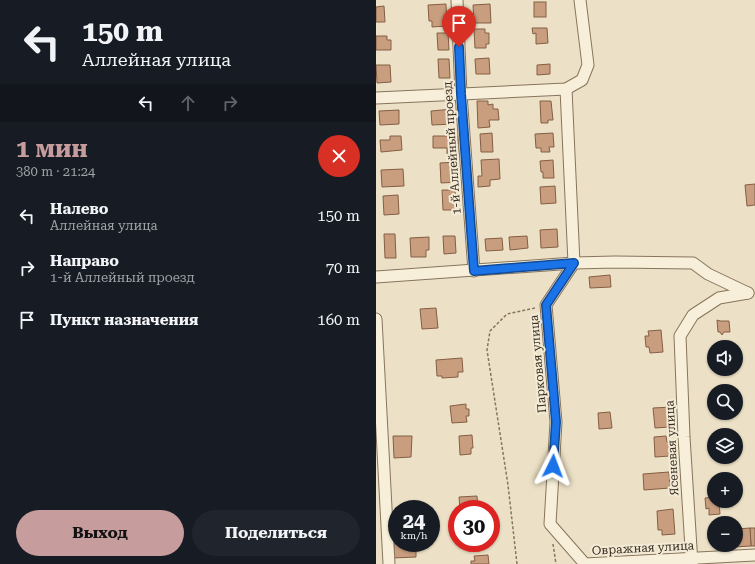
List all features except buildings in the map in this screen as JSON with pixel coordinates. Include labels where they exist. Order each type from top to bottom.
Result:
[{"type":"street","name":"1-й Аллейный проезд","points":[[457,0],[461,94],[474,271]]},
{"type":"street","points":[[376,98],[566,89],[582,80],[588,65],[580,0]]},
{"type":"street","points":[[566,89],[574,263]]},
{"type":"street","points":[[376,277],[574,263],[693,263],[708,274],[752,292]]},
{"type":"street","name":"Парковая улица","points":[[550,524],[556,422],[546,305],[574,263]]},
{"type":"street","name":"Ясеневая улица","points":[[692,561],[684,438],[680,336],[693,315],[719,298],[752,292]]},
{"type":"street","points":[[376,319],[389,564]]},
{"type":"street","name":"Овражная улица","points":[[550,524],[584,564],[692,561],[755,555]]},
{"type":"path","points":[[516,564],[508,485],[487,350],[490,331],[507,314],[546,305]]},
{"type":"path","points":[[550,539],[554,546],[556,564]]},
{"type":"route","points":[[459,47],[474,271],[574,263],[546,305],[556,422],[553,466]]}]
